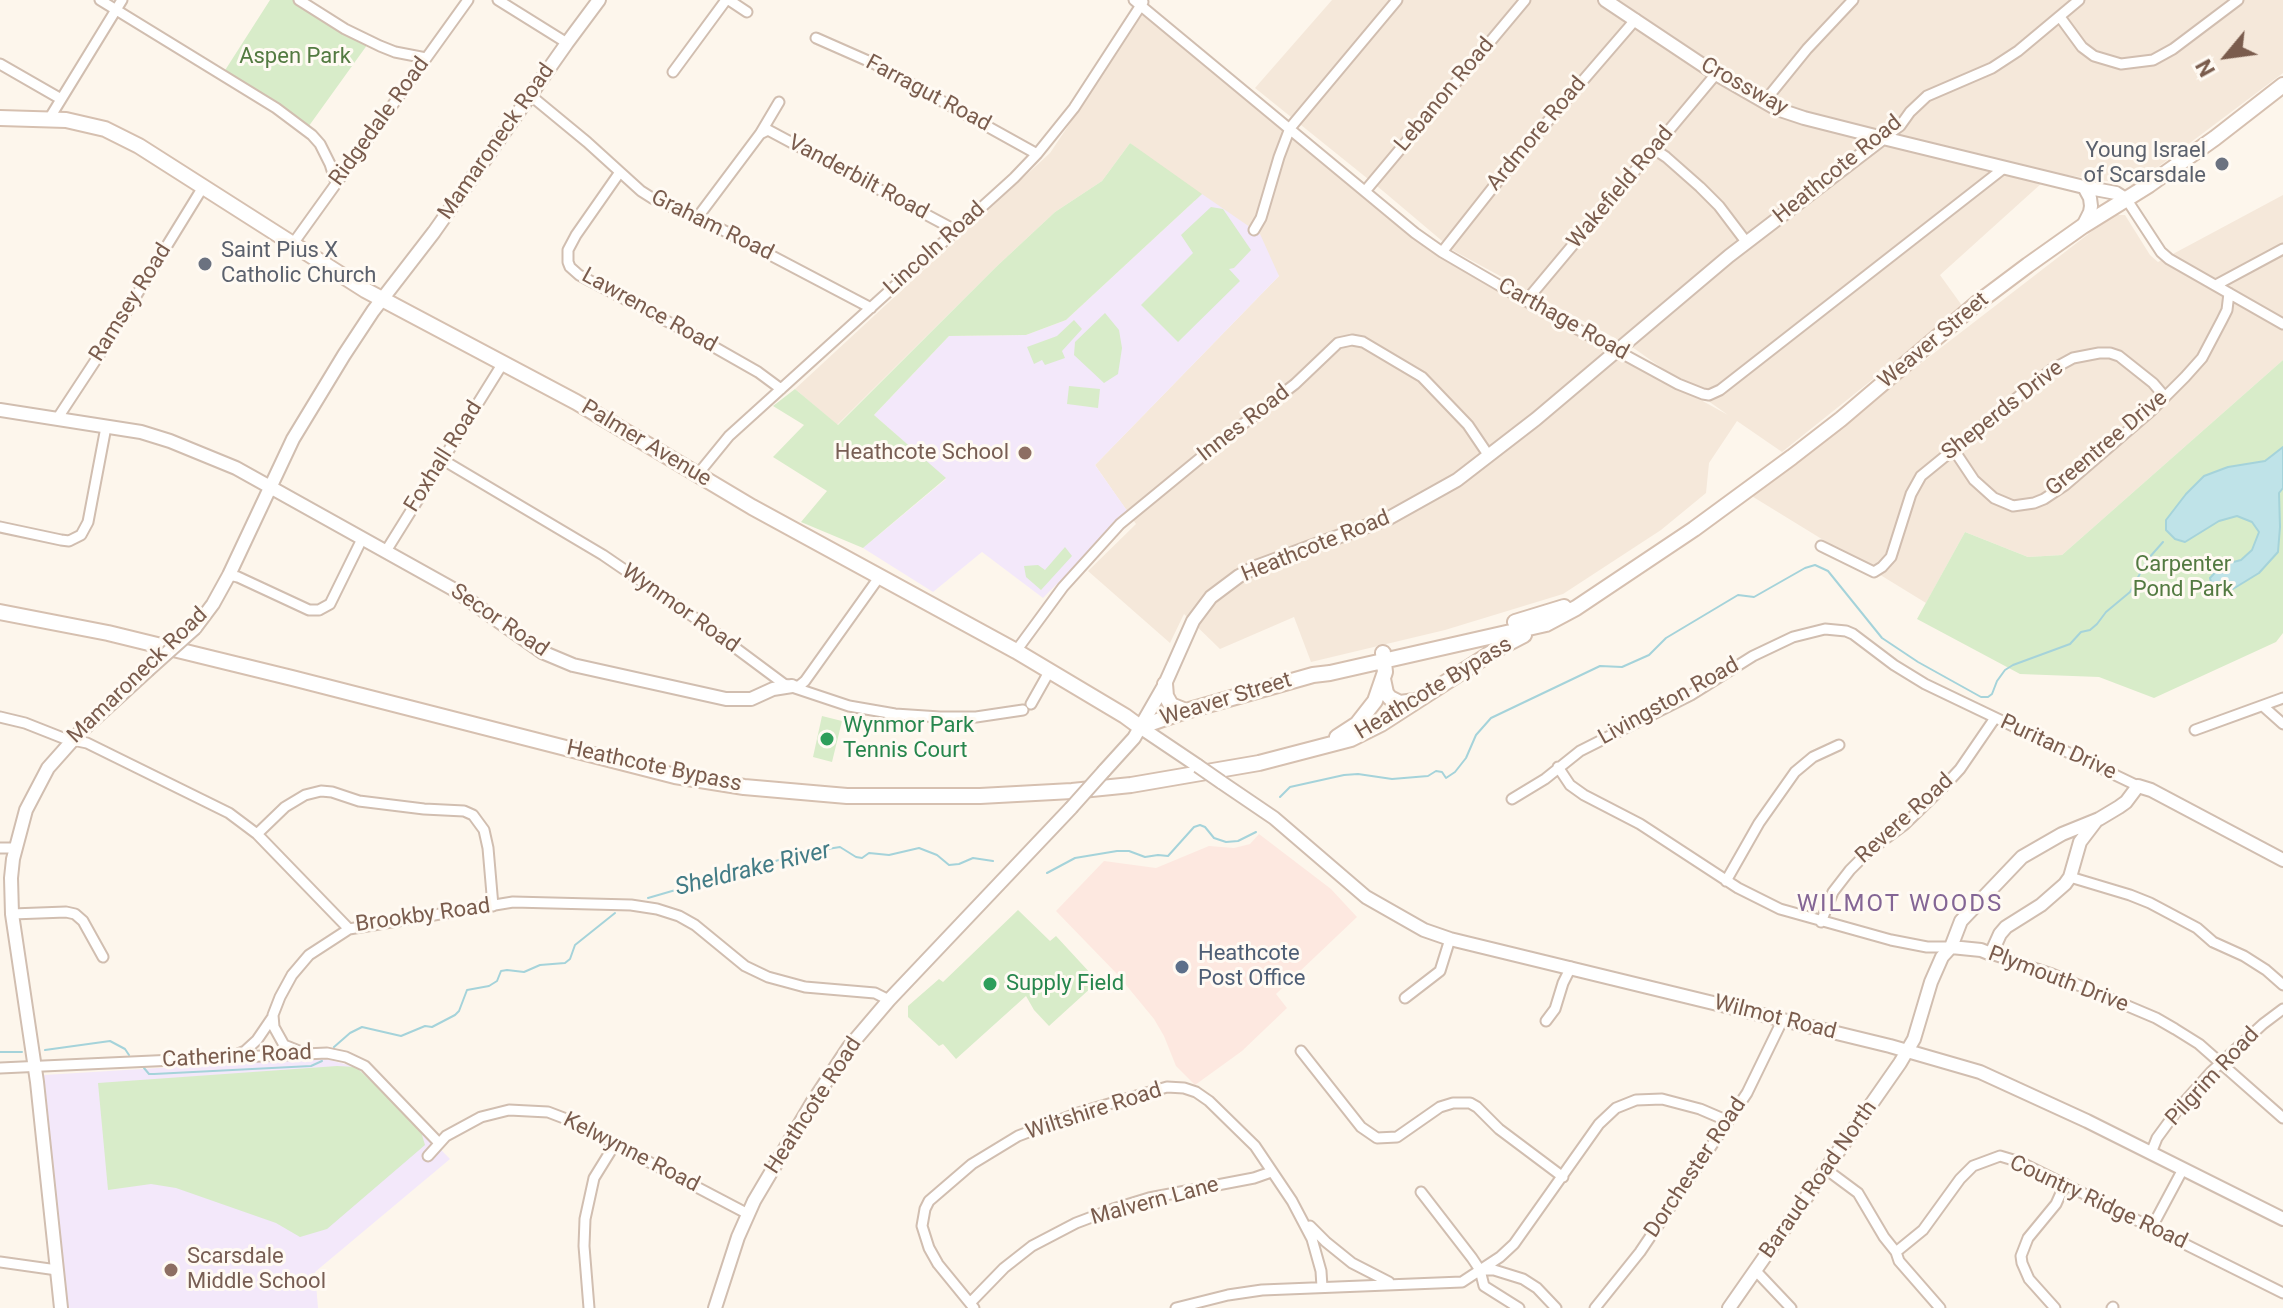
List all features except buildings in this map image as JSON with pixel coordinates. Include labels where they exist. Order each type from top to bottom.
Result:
[{"type":"main road","name":"Weaver Street","points":[[1384,656],[1546,624],[1576,608],[1694,529],[1792,457],[1976,304],[2083,226],[2127,200],[2215,138],[2283,85]]},
{"type":"main road","name":"Palmer Avenue","points":[[0,118],[49,119],[105,129],[157,157],[382,299],[576,402],[752,507],[1016,651],[1140,727]]},
{"type":"main road","name":"Weaver Street","points":[[1140,727],[1186,711],[1587,600]]},
{"type":"main road","name":"Heathcote Bypass","points":[[0,612],[108,633],[336,688],[639,768],[787,792],[910,797],[1031,794],[1193,776],[1351,739],[1424,698],[1499,648],[1546,624]]},
{"type":"main road","name":"Heathcote Bypass","points":[[1319,747],[1357,724],[1375,701],[1386,666],[1384,656]]},
{"type":"main road","points":[[1383,679],[1386,693],[1395,701],[1406,704],[1424,698]]},
{"type":"main road","points":[[1165,684],[1171,705],[1186,711]]},
{"type":"street","points":[[100,0],[276,108],[312,135],[320,144],[336,183]]},
{"type":"street","points":[[49,119],[122,0]]},
{"type":"street","points":[[299,0],[345,29],[380,46],[426,58]]},
{"type":"street","name":"Ridgedale Road","points":[[292,245],[468,0]]},
{"type":"street","points":[[498,0],[567,43]]},
{"type":"street","name":"Mamaroneck Road","points":[[61,1308],[35,1066],[12,914],[11,878],[15,848],[32,797],[48,768],[73,740],[195,628],[213,604],[293,439],[321,391],[382,299],[434,232],[599,0]]},
{"type":"street","points":[[673,72],[728,0],[747,12]]},
{"type":"street","points":[[1254,230],[1261,218],[1290,128],[1397,0]]},
{"type":"street","name":"Lebanon Road","points":[[1366,190],[1525,0]]},
{"type":"street","points":[[1764,102],[1807,49],[1853,0]]},
{"type":"street","name":"Heathcote Road","points":[[715,1308],[748,1214],[812,1103],[849,1047],[889,1000],[1134,738],[1165,684],[1183,640],[1211,597],[1256,567],[1389,518],[1439,492],[1489,456],[1672,302],[1900,126],[1927,96],[1992,68],[2018,51],[2079,0]]},
{"type":"street","points":[[2060,17],[2082,47],[2106,62],[2121,64],[2153,60],[2173,49],[2238,0]]},
{"type":"street","name":"Crossway","points":[[1608,1],[1716,74],[1764,102],[1804,118],[2116,193],[2127,200]]},
{"type":"street","name":"Carthage Road","points":[[1140,2],[1415,233],[1442,252],[1617,351],[1703,394],[1720,390],[2004,168]]},
{"type":"street","name":"Lincoln Road","points":[[698,474],[729,436],[1037,154],[1074,108],[1140,2]]},
{"type":"street","name":"Ardmore Road","points":[[1442,252],[1517,157],[1636,19]]},
{"type":"street","name":"Farragut Road","points":[[816,38],[875,64],[1037,154]]},
{"type":"street","points":[[0,64],[61,99]]},
{"type":"street","name":"Wakefield Road","points":[[1526,301],[1716,74]]},
{"type":"street","name":"Graham Road","points":[[530,95],[652,198],[717,227],[871,308]]},
{"type":"street","points":[[697,218],[760,134],[779,102]]},
{"type":"street","name":"Vanderbilt Road","points":[[760,134],[768,130],[955,230]]},
{"type":"street","points":[[1654,149],[1719,206],[1747,243]]},
{"type":"street","name":"Lawrence Road","points":[[620,172],[568,250],[570,267],[579,275],[745,365],[781,389]]},
{"type":"street","name":"Ramsey Road","points":[[57,419],[203,187]]},
{"type":"street","points":[[2083,226],[2091,206],[2084,187]]},
{"type":"street","points":[[2127,200],[2161,252],[2194,275],[2283,324]]},
{"type":"street","points":[[2216,285],[2283,249]]},
{"type":"street","name":"Greentree Drive","points":[[1954,450],[1974,480],[1994,498],[2013,506],[2034,503],[2065,485],[2165,397],[2202,358],[2227,310],[2229,293]]},
{"type":"street","name":"Innes Road","points":[[1016,651],[1063,587],[1120,524],[1295,384],[1338,343],[1352,340],[1363,342],[1422,377],[1468,425],[1489,456]]},
{"type":"street","name":"Sheperds Drive","points":[[1821,546],[1874,572],[1882,567],[1891,557],[1915,484],[1930,468],[2062,363],[2089,354],[2110,353],[2119,356],[2153,383],[2165,397]]},
{"type":"street","name":"Foxhall Road","points":[[386,551],[503,363]]},
{"type":"street","name":"Secor Road","points":[[0,410],[141,432],[236,468],[453,589],[548,656],[573,665],[726,699],[751,699],[773,689],[792,686]]},
{"type":"street","points":[[0,527],[69,541],[81,535],[88,522],[106,427]]},
{"type":"street","name":"Wynmor Road","points":[[443,460],[603,555],[784,684],[792,686]]},
{"type":"street","points":[[229,575],[309,610],[319,610],[330,604],[362,539]]},
{"type":"street","points":[[792,686],[799,686],[805,681],[880,576]]},
{"type":"street","name":"Puritan Drive","points":[[1838,630],[1862,640],[1885,659],[1925,684],[2151,790],[2283,860]]},
{"type":"street","name":"Livingston Road","points":[[1512,799],[1601,739],[1683,700],[1767,649],[1808,633],[1838,630]]},
{"type":"street","points":[[792,686],[849,706],[895,714],[976,717],[1027,707],[1049,672]]},
{"type":"street","points":[[2195,730],[2283,698]]},
{"type":"street","points":[[2264,707],[2283,724]]},
{"type":"street","name":"Brookby Road","points":[[0,717],[87,743],[229,813],[257,834],[349,929],[513,902],[631,905],[679,916],[695,925],[745,966],[765,976],[805,987],[875,993],[889,1000]]},
{"type":"street","name":"Revere Road","points":[[1821,922],[1833,892],[1850,870],[1870,850],[1904,825],[1948,782],[1995,718]]},
{"type":"street","name":"Palmer Avenue","points":[[1140,727],[1274,818]]},
{"type":"street","points":[[1726,881],[1759,823],[1795,772],[1813,757],[1839,745]]},
{"type":"street","name":"Plymouth Drive","points":[[1558,767],[1570,785],[1584,795],[1652,831],[1726,881],[1780,909],[1891,940],[1927,947],[1981,950],[2052,974],[2156,1018],[2199,1044],[2283,1118]]},
{"type":"street","points":[[1991,954],[2006,927],[2041,905],[2070,877],[2085,833],[2099,819],[2126,802],[2138,786]]},
{"type":"street","points":[[257,834],[285,807],[305,795],[321,791],[359,801],[464,811],[473,815],[484,830],[493,906]]},
{"type":"street","name":"Wilmot Road","points":[[1274,818],[1375,904],[1424,930],[1450,939],[1783,1019],[1980,1072],[2013,1085],[2283,1219]]},
{"type":"street","name":"Baraud Road North","points":[[1729,1308],[1907,1051],[1914,1039],[1931,982],[1942,957],[1951,947],[1961,921],[2022,857],[2076,827],[2099,819]]},
{"type":"street","points":[[0,848],[15,848]]},
{"type":"street","points":[[2070,877],[2150,903],[2197,928],[2213,942],[2244,956],[2283,985]]},
{"type":"street","points":[[12,914],[75,914],[83,921],[103,957]]},
{"type":"street","points":[[230,1057],[245,1051],[266,1029],[287,984],[309,955],[349,929]]},
{"type":"street","points":[[1405,998],[1440,971],[1450,939]]},
{"type":"street","points":[[1546,1021],[1555,1009],[1571,967]]},
{"type":"street","name":"Pilgrim Road","points":[[2151,1153],[2157,1138],[2179,1108],[2220,1063],[2283,1009]]},
{"type":"street","points":[[273,1015],[274,1027],[284,1045],[306,1053]]},
{"type":"street","name":"Dorchester Road","points":[[1595,1308],[1640,1252],[1728,1121],[1754,1080],[1783,1019]]},
{"type":"street","points":[[1301,1051],[1361,1127],[1377,1138],[1397,1137],[1406,1133],[1440,1107],[1470,1103],[1563,1177]]},
{"type":"street","name":"Catherine Road","points":[[0,1068],[306,1053],[337,1055],[365,1066],[439,1143]]},
{"type":"street","name":"Wiltshire Road","points":[[972,1306],[929,1248],[922,1226],[929,1201],[987,1153],[1042,1126],[1167,1087],[1196,1092],[1255,1146],[1292,1201],[1312,1239],[1322,1287]]},
{"type":"street","points":[[1176,1308],[1262,1290],[1462,1282],[1514,1244],[1599,1124],[1616,1108],[1646,1098],[1674,1101],[1728,1121]]},
{"type":"street","name":"Kelwynne Road","points":[[428,1156],[446,1136],[481,1117],[523,1109],[548,1112],[569,1120],[748,1214]]},
{"type":"street","points":[[589,1308],[584,1246],[586,1210],[594,1178],[615,1144]]},
{"type":"street","name":"Country Ridge Road","points":[[1896,1252],[1923,1230],[1973,1166],[2000,1156],[2065,1184],[2283,1293]]},
{"type":"street","points":[[2152,1227],[2183,1169]]},
{"type":"street","points":[[1827,1170],[1858,1193],[1899,1261],[1940,1308]]},
{"type":"street","name":"Malvern Lane","points":[[972,1306],[1004,1268],[1032,1246],[1076,1223],[1149,1198],[1271,1172]]},
{"type":"street","points":[[2055,1308],[2029,1279],[2021,1256],[2028,1238],[2056,1204],[2065,1184]]},
{"type":"street","points":[[1421,1192],[1480,1270],[1484,1286],[1519,1308]]},
{"type":"street","name":"Wiltshire Road","points":[[1297,1212],[1315,1233],[1352,1263],[1396,1284]]},
{"type":"street","points":[[0,1262],[57,1270]]},
{"type":"street","points":[[1480,1270],[1508,1273],[1523,1279],[1537,1288],[1556,1308]]},
{"type":"street","points":[[1756,1271],[1791,1308]]},
{"type":"shaded area","points":[[1332,0],[2283,0],[2283,73],[2134,185],[2053,173],[1940,275],[1963,307],[1782,452],[1737,421],[1709,463],[1706,493],[1661,530],[1563,594],[1445,630],[1311,662],[1294,617],[1220,649],[1184,614],[1170,643],[1088,571],[1136,524],[1095,465],[1279,276],[1130,143],[1102,181],[1055,212],[837,425],[795,389],[1050,153],[1143,14],[1438,255],[1728,415],[1635,349],[1454,251],[1255,88]]},
{"type":"shaded area","points":[[1202,194],[1260,234],[1279,276],[1095,465],[1128,512],[1043,598],[982,552],[933,592],[863,548],[946,479],[874,415],[949,336],[1026,335],[1066,320]]},
{"type":"shaded area","points":[[2283,195],[2283,360],[2062,555],[2028,557],[1965,532],[1926,603],[1750,495],[2113,215],[2125,215],[2150,255],[2158,262]]},
{"type":"shaded area","points":[[1259,834],[1331,889],[1357,917],[1276,994],[1287,1008],[1242,1051],[1195,1085],[1176,1066],[1154,1019],[1117,974],[1056,911],[1104,861],[1156,868],[1209,846],[1234,848],[1250,844]]},
{"type":"shaded area","name":"Scarsdale Middle School","points":[[322,1058],[356,1067],[450,1159],[315,1272],[318,1308],[67,1308],[44,1075]]},
{"type":"green space","name":"Aspen Park","points":[[270,0],[300,0],[370,41],[306,130],[222,75]]},
{"type":"green space","points":[[1130,143],[1202,194],[1066,320],[1026,335],[949,336],[874,415],[946,478],[863,548],[801,522],[827,491],[773,457],[804,425],[773,406],[795,389],[838,425],[1055,212],[1102,181]]},
{"type":"green space","points":[[1211,207],[1223,209],[1251,250],[1234,268],[1229,269],[1240,281],[1178,342],[1141,305],[1193,253],[1181,235]]},
{"type":"green space","points":[[1105,313],[1119,330],[1122,348],[1118,374],[1104,383],[1074,355],[1075,342]]},
{"type":"green space","points":[[1074,320],[1082,329],[1062,351],[1065,358],[1045,365],[1042,360],[1034,364],[1027,347],[1057,336]]},
{"type":"green space","name":"Carpenter Pond Park","points":[[2283,360],[2283,633],[2276,642],[2154,698],[2099,677],[2020,674],[1917,619],[1965,532],[2028,557],[2062,555]]},
{"type":"green space","points":[[1069,386],[1100,389],[1098,408],[1067,404]]},
{"type":"green space","points":[[1065,547],[1072,556],[1041,590],[1026,577],[1024,566],[1038,565],[1045,570]]},
{"type":"green space","name":"Wynmor Park Tennis Court","points":[[822,716],[842,721],[832,762],[813,757]]},
{"type":"green space","name":"Supply Field","points":[[1018,910],[1050,941],[1056,936],[1092,975],[1093,986],[1049,1026],[1026,996],[956,1059],[943,1044],[939,1046],[908,1017],[908,1006],[939,979],[943,982]]},
{"type":"green space","points":[[356,1067],[420,1128],[425,1145],[327,1229],[300,1237],[276,1223],[176,1188],[151,1184],[108,1190],[98,1083]]},
{"type":"water","points":[[2283,447],[2278,552],[2259,573],[2228,592],[2213,591],[2210,578],[2222,565],[2241,560],[2252,550],[2259,532],[2252,522],[2237,516],[2219,521],[2185,542],[2175,539],[2166,530],[2166,520],[2204,476],[2228,467],[2265,461]]},
{"type":"waterway","name":"Sheldrake River","points":[[1280,797],[1290,787],[1344,775],[1392,779],[1428,776],[1436,771],[1442,772],[1446,778],[1466,758],[1476,735],[1491,718],[1600,666],[1622,667],[1649,655],[1666,638],[1738,595],[1754,597],[1815,565],[1828,571],[1882,638],[1918,662],[1981,697],[1988,697],[2005,670],[2070,644],[2081,632],[2097,624],[2130,592],[2148,559],[2163,542]]},
{"type":"waterway","name":"Sheldrake River","points":[[1047,873],[1075,858],[1117,851],[1129,851],[1145,857],[1168,856],[1194,827],[1200,825],[1214,838],[1226,842],[1238,841],[1256,832]]},
{"type":"waterway","name":"Sheldrake River","points":[[648,898],[803,853],[840,847],[862,858],[869,853],[889,855],[919,848],[937,855],[949,865],[973,858],[993,861]]},
{"type":"waterway","name":"Sheldrake River","points":[[334,1047],[362,1027],[401,1036],[425,1026],[432,1027],[459,1011],[467,990],[489,986],[497,981],[501,971],[524,972],[540,965],[565,963],[570,959],[575,945],[615,913]]},
{"type":"waterway","name":"Sheldrake River","points":[[45,1050],[110,1041],[125,1049],[129,1055]]},
{"type":"waterway","name":"Sheldrake River","points":[[0,1052],[22,1052]]},
{"type":"waterway","name":"Sheldrake River","points":[[144,1068],[149,1074],[154,1074],[311,1066],[322,1061]]},
{"type":"place","name":"Young Israel of Scarsdale","points":[[2222,164]]},
{"type":"place","name":"Saint Pius X Catholic Church","points":[[205,264]]},
{"type":"place","name":"Heathcote School","points":[[1025,453]]},
{"type":"place","name":"Wynmor Park Tennis Court","points":[[827,739]]},
{"type":"place","name":"Heathcote Post Office","points":[[1182,967]]},
{"type":"place","name":"Supply Field","points":[[990,984]]},
{"type":"place","name":"Scarsdale Middle School","points":[[171,1270]]},
{"type":"district","name":"WILMOT WOODS","points":[[1900,905]]}]
